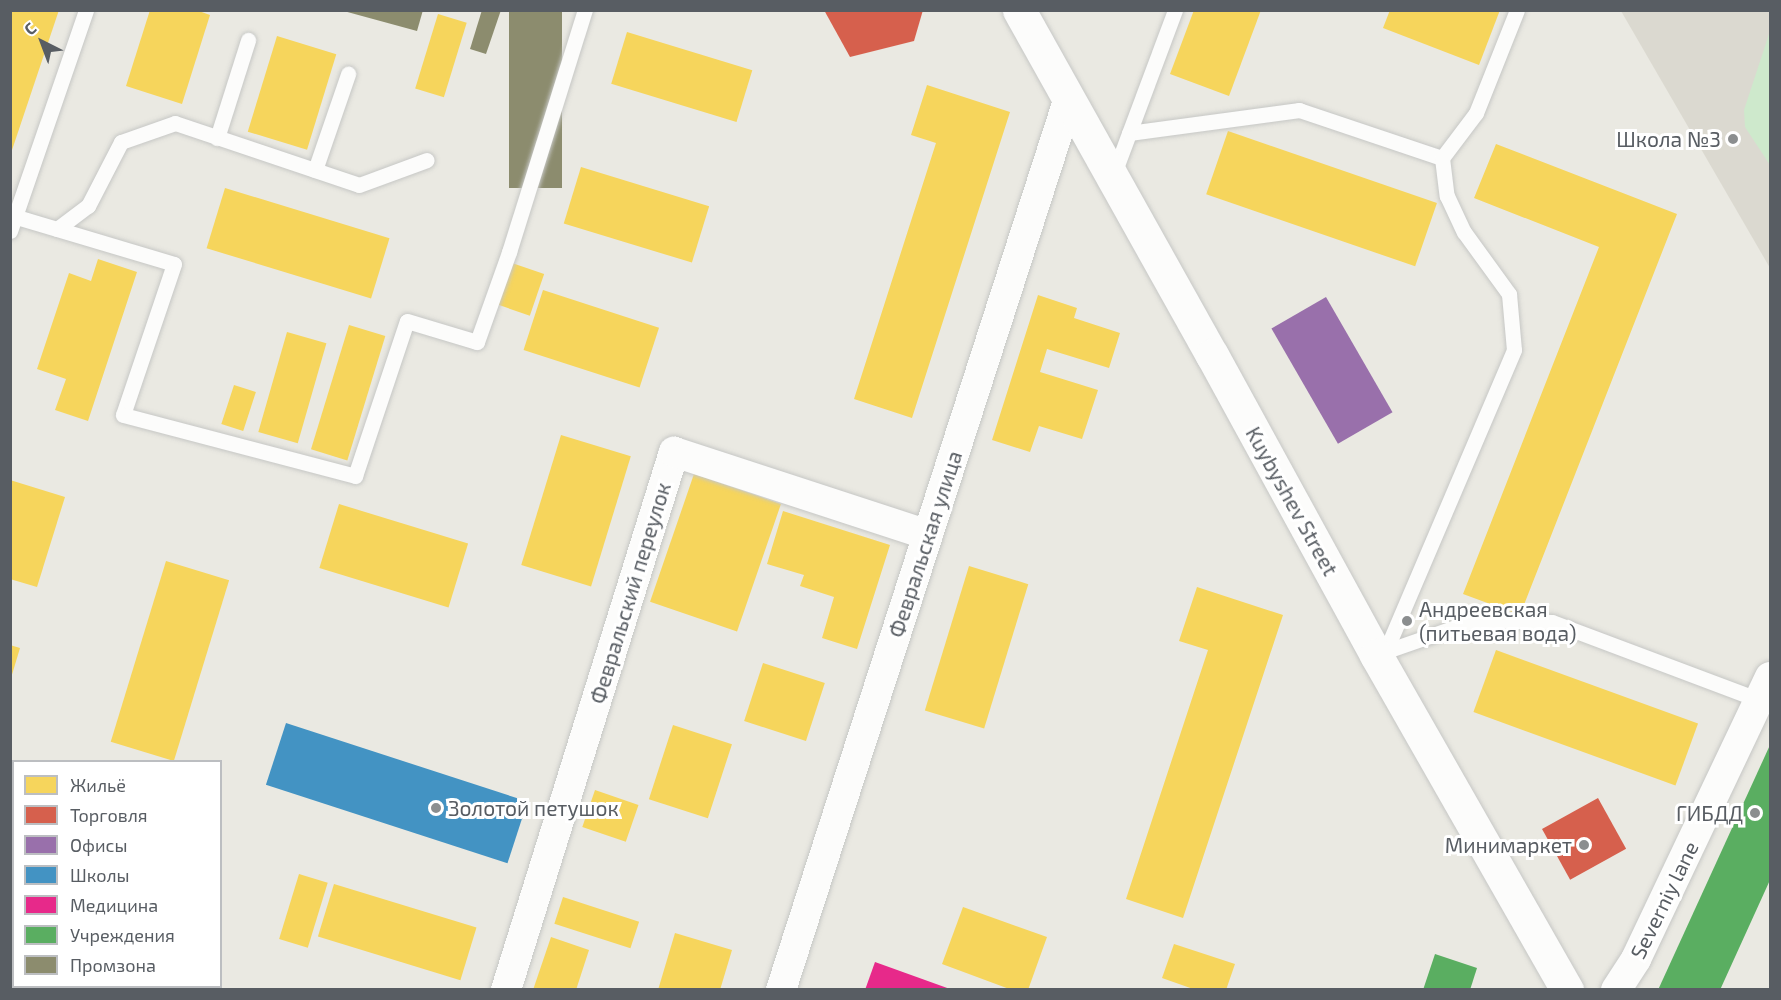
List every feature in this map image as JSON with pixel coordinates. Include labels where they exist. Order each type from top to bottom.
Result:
[{"type":"main road","name":"Kuybyshev Street","points":[[1019,10],[1381,652],[1567,990]]},
{"type":"street","name":"Февральская улица","points":[[781,990],[1069,98]]},
{"type":"street","name":"Февральский переулок","points":[[506,990],[674,452],[928,535]]},
{"type":"street","name":"Severniy lane","points":[[1616,990],[1636,959],[1767,688]]},
{"type":"lane","points":[[86,10],[12,221],[57,229],[174,264],[123,415],[355,477],[407,321],[477,342],[509,252],[585,10]]},
{"type":"lane","points":[[1113,177],[1174,10]]},
{"type":"lane","points":[[1381,652],[1514,350],[1509,294],[1464,232],[1447,196],[1442,158],[1476,113],[1517,10]]},
{"type":"lane","points":[[217,138],[248,40]]},
{"type":"lane","points":[[315,170],[348,74]]},
{"type":"lane","points":[[1129,133],[1299,110],[1442,158]]},
{"type":"lane","points":[[57,229],[88,206],[121,142],[175,123],[359,185],[427,160]]},
{"type":"lane","points":[[1381,652],[1476,620],[1552,622],[1767,688]]},
{"type":"shaded area","name":"Школа №3","points":[[1621,11],[1770,11],[1770,268]]},
{"type":"green space","points":[[1770,31],[1770,165],[1745,127],[1744,110]]},
{"type":"building: Жильё","points":[[10,10],[59,10],[11,153],[10,153]]},
{"type":"building: Жильё","points":[[150,10],[196,10],[210,15],[182,104],[126,86]]},
{"type":"building: Жильё","points":[[1194,10],[1261,10],[1229,96],[1170,74]]},
{"type":"building: Жильё","points":[[1390,10],[1500,10],[1479,65],[1383,28]]},
{"type":"building: Жильё","points":[[438,14],[467,23],[444,97],[415,89]]},
{"type":"building: Жильё","points":[[627,32],[752,70],[736,122],[611,84]]},
{"type":"building: Жильё","points":[[277,36],[336,54],[307,150],[248,132]]},
{"type":"building: Жильё","points":[[927,85],[1010,112],[912,418],[854,399],[936,143],[911,135]]},
{"type":"building: Жильё","points":[[1228,131],[1437,203],[1415,266],[1206,194]]},
{"type":"building: Жильё","points":[[1496,144],[1677,214],[1520,615],[1463,594],[1599,247],[1474,198]]},
{"type":"building: Жильё","points":[[581,167],[709,206],[692,263],[564,223]]},
{"type":"building: Жильё","points":[[225,188],[389,238],[371,299],[207,248]]},
{"type":"building: Жильё","points":[[98,259],[137,272],[88,421],[55,410],[66,379],[37,369],[69,273],[91,281]]},
{"type":"building: Жильё","points":[[512,263],[544,274],[530,316],[498,305]]},
{"type":"building: Жильё","points":[[543,290],[659,328],[640,388],[524,350]]},
{"type":"building: Жильё","points":[[1038,295],[1077,308],[1074,318],[1120,333],[1109,368],[1047,349],[1040,372],[1098,390],[1082,439],[1039,426],[1030,452],[992,440]]},
{"type":"building: Жильё","points":[[349,325],[385,336],[347,460],[311,449]]},
{"type":"building: Жильё","points":[[287,332],[326,343],[298,443],[258,432]]},
{"type":"building: Жильё","points":[[234,385],[256,392],[243,431],[221,424]]},
{"type":"building: Жильё","points":[[561,435],[631,456],[591,586],[521,565]]},
{"type":"building: Жильё","points":[[694,474],[781,504],[737,632],[650,602]]},
{"type":"building: Жильё","points":[[10,480],[65,497],[37,587],[10,579]]},
{"type":"building: Жильё","points":[[339,504],[468,543],[449,608],[319,568]]},
{"type":"building: Жильё","points":[[783,511],[890,545],[857,649],[822,638],[834,597],[800,586],[804,575],[767,564]]},
{"type":"building: Жильё","points":[[166,561],[229,580],[174,760],[111,742]]},
{"type":"building: Жильё","points":[[969,566],[1028,584],[984,729],[925,710]]},
{"type":"building: Жильё","points":[[1197,587],[1283,615],[1183,918],[1126,899],[1208,650],[1179,641]]},
{"type":"building: Жильё","points":[[10,645],[20,648],[11,678],[10,678]]},
{"type":"building: Жильё","points":[[1496,650],[1698,724],[1675,786],[1473,712]]},
{"type":"building: Жильё","points":[[763,663],[825,683],[806,741],[744,721]]},
{"type":"building: Жильё","points":[[673,725],[732,744],[708,818],[649,799]]},
{"type":"building: Жильё","points":[[595,790],[638,805],[626,842],[582,827]]},
{"type":"building: Жильё","points":[[10,805],[12,805],[12,814],[10,822]]},
{"type":"building: Жильё","points":[[299,874],[328,883],[308,948],[279,939]]},
{"type":"building: Жильё","points":[[334,884],[476,928],[460,980],[318,937]]},
{"type":"building: Жильё","points":[[563,897],[639,922],[630,948],[554,924]]},
{"type":"building: Жильё","points":[[963,907],[1047,937],[1028,990],[1012,990],[942,964]]},
{"type":"building: Жильё","points":[[675,933],[732,950],[720,990],[658,990]]},
{"type":"building: Жильё","points":[[551,937],[589,950],[576,990],[533,990]]},
{"type":"building: Жильё","points":[[1174,944],[1235,964],[1226,990],[1196,990],[1162,978]]},
{"type":"building: Жильё","points":[[124,988],[152,989],[123,990]]},
{"type":"building: Торговля","points":[[824,10],[923,10],[914,41],[850,57]]},
{"type":"building: Торговля","points":[[1598,798],[1626,849],[1570,880],[1542,829]]},
{"type":"building: Офисы","points":[[1326,297],[1392,412],[1338,444],[1271,328]]},
{"type":"building: Школы","points":[[286,723],[528,801],[507,863],[266,785]]},
{"type":"building: Медицина","points":[[875,962],[950,989],[950,990],[865,990]]},
{"type":"building: Учреждения","name":"ГИБДД","points":[[1770,745],[1770,880],[1720,990],[1658,990]]},
{"type":"building: Учреждения","points":[[1435,954],[1477,968],[1470,990],[1423,990]]},
{"type":"building: Промзона","points":[[340,10],[423,10],[417,31]]},
{"type":"building: Промзона","points":[[482,10],[501,10],[486,54],[470,49]]},
{"type":"building: Промзона","points":[[509,10],[562,10],[562,188],[509,188]]},
{"type":"place","name":"Школа №3","points":[[1733,139]]},
{"type":"place","name":"Андреевская (питьевая вода)","points":[[1407,621]]},
{"type":"place","name":"Золотой петушок","points":[[436,808]]},
{"type":"place","name":"ГИБДД","points":[[1755,813]]},
{"type":"place","name":"Минимаркет","points":[[1584,845]]}]
